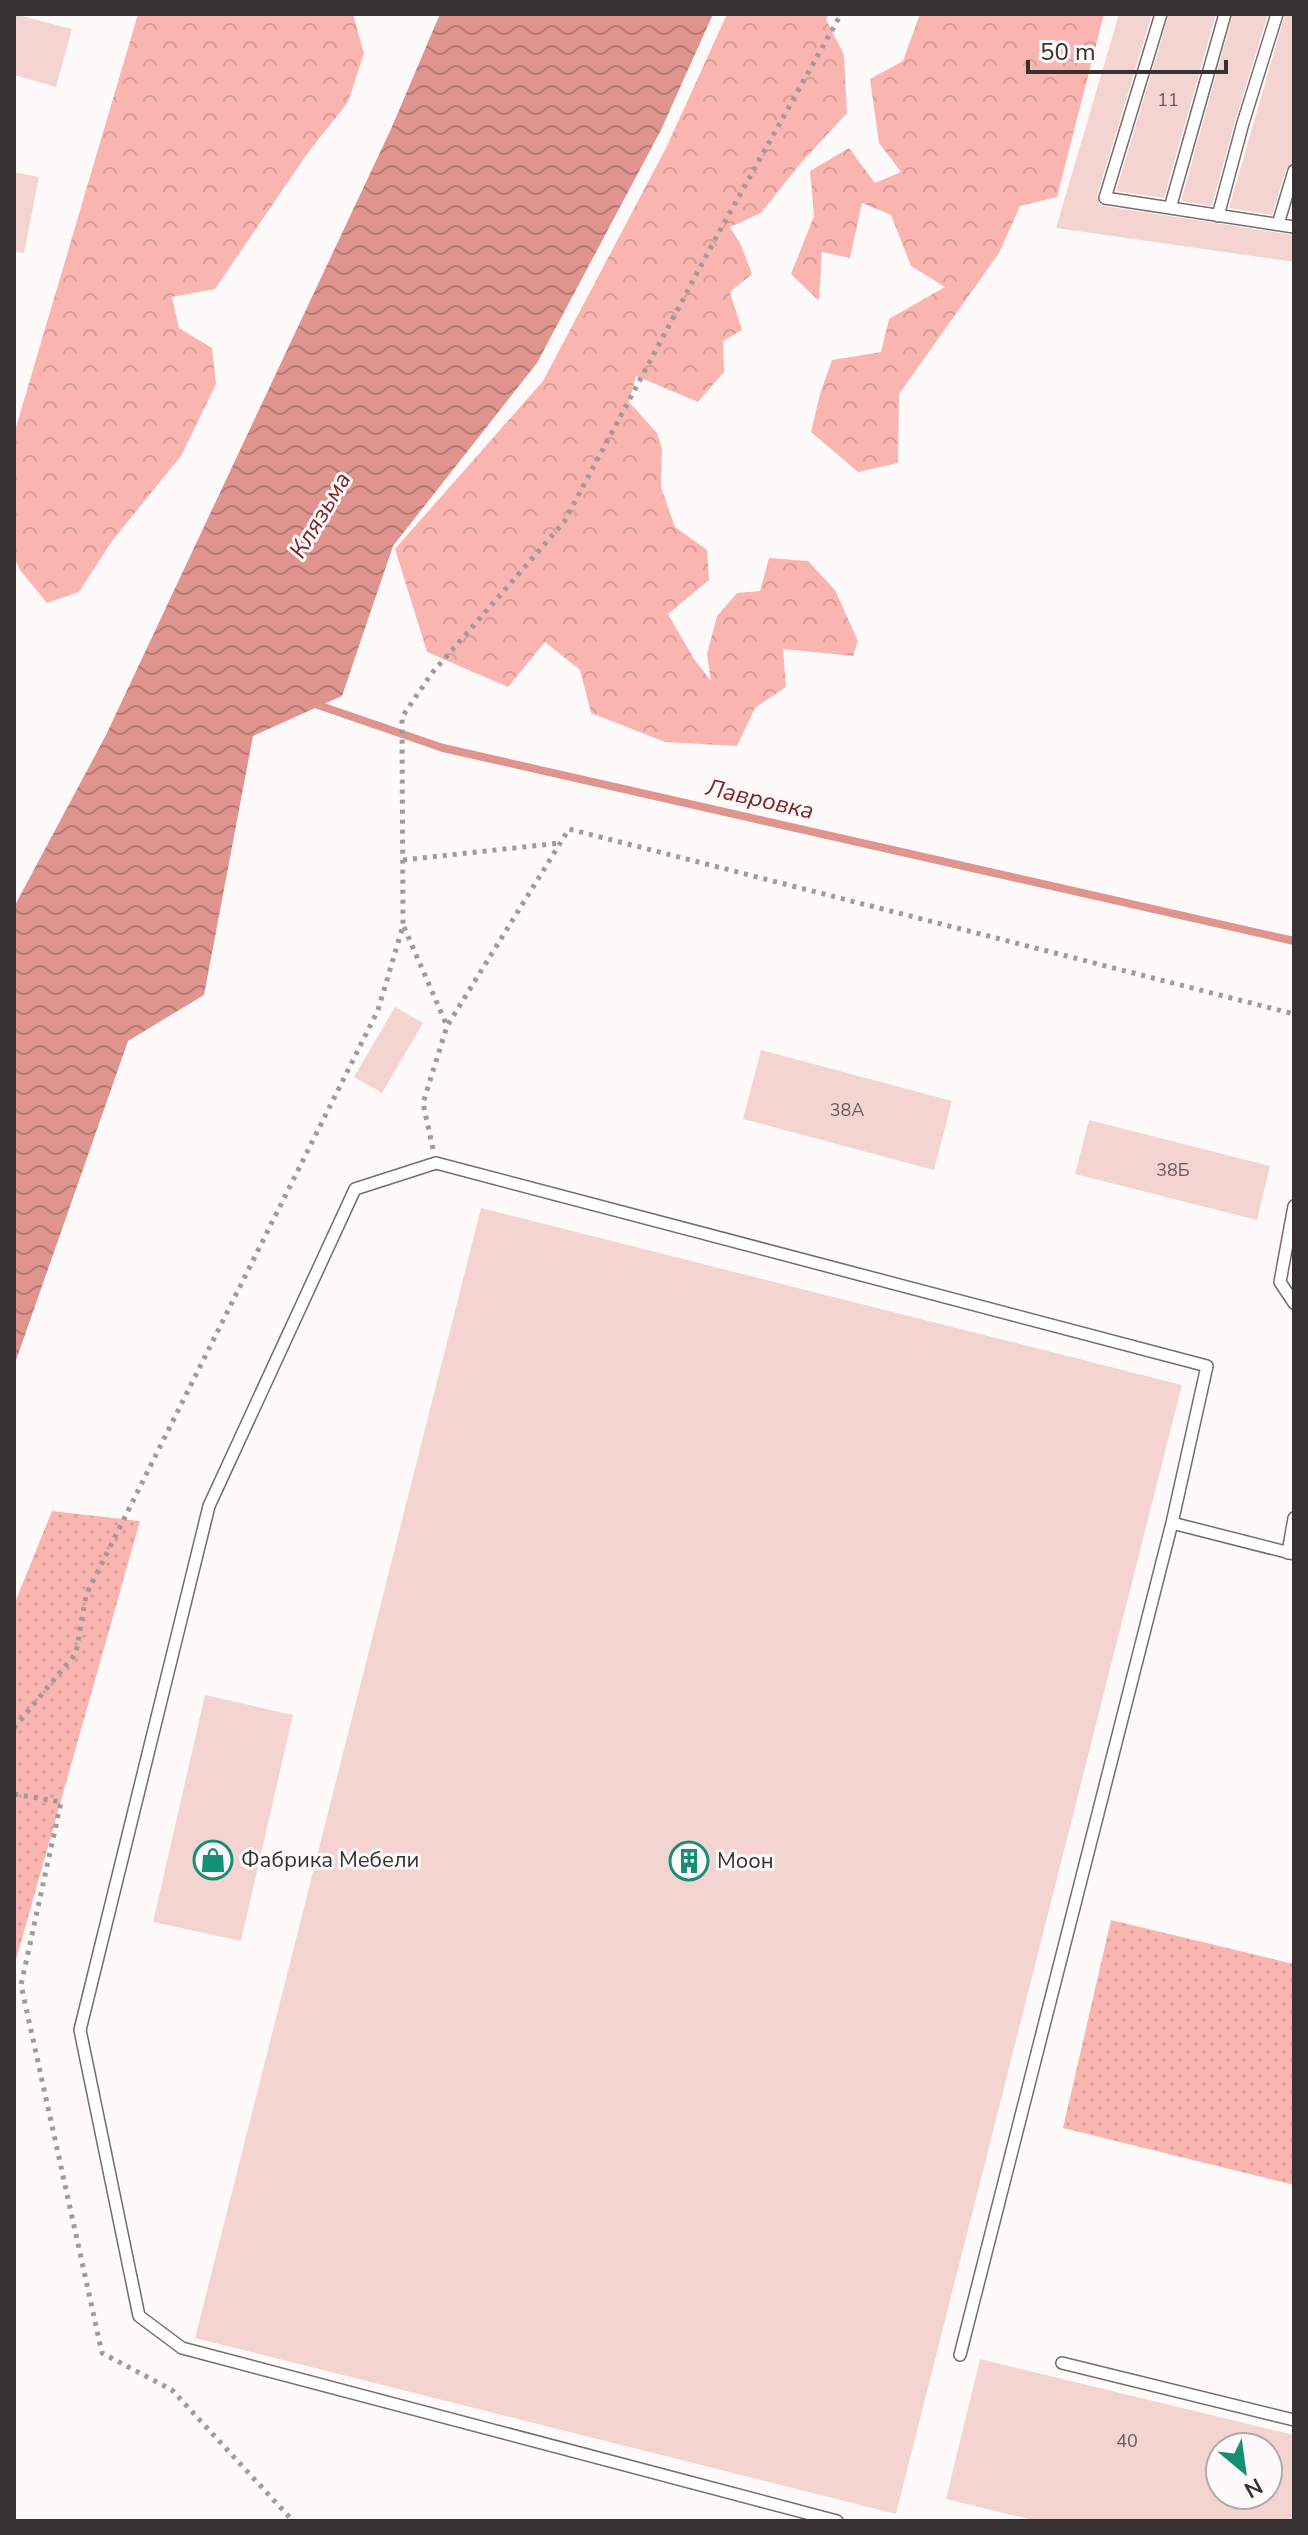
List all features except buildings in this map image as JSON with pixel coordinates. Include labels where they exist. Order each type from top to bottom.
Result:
[{"type":"lane","points":[[1161,14],[1105,198],[1294,227]]},
{"type":"lane","points":[[1170,208],[1225,14]]},
{"type":"lane","points":[[1218,216],[1277,14]]},
{"type":"lane","points":[[1278,224],[1294,171]]},
{"type":"lane","points":[[837,2521],[182,2348],[139,2316],[80,2030],[209,1506],[355,1189],[436,1163],[1207,1366],[1172,1523],[960,2355]]},
{"type":"lane","points":[[1294,1206],[1280,1282],[1294,1303]]},
{"type":"lane","points":[[1172,1523],[1291,1553],[1294,1518]]},
{"type":"lane","points":[[1062,2363],[1294,2420]]},
{"type":"path","points":[[14,1728],[76,1653],[86,1595],[378,1010],[403,926],[402,717],[432,673],[564,522],[719,232],[841,14]]},
{"type":"path","points":[[436,1163],[423,1103],[447,1026],[569,829],[1294,1014]]},
{"type":"path","points":[[403,860],[561,843]]},
{"type":"path","points":[[403,926],[447,1026]]},
{"type":"path","points":[[14,1794],[61,1802]]},
{"type":"green space","points":[[138,14],[353,14],[364,53],[348,102],[307,154],[215,289],[172,297],[179,328],[212,348],[216,384],[181,456],[112,541],[79,592],[47,603],[20,570],[14,557],[14,434]]},
{"type":"green space","points":[[727,14],[829,14],[826,19],[844,55],[847,113],[761,213],[730,227],[752,274],[730,292],[742,330],[723,341],[724,372],[698,402],[636,376],[629,402],[657,433],[662,448],[661,487],[675,527],[707,550],[709,580],[668,614],[694,659],[711,681],[707,654],[717,616],[737,593],[760,591],[769,558],[808,561],[835,590],[858,641],[853,656],[783,649],[786,687],[755,708],[737,746],[665,742],[591,713],[580,670],[545,642],[508,687],[427,652],[395,549],[543,381],[666,148]]},
{"type":"green space","points":[[920,14],[1104,14],[1057,197],[1020,206],[999,253],[899,394],[898,463],[858,472],[811,432],[832,360],[881,352],[889,319],[945,287],[911,266],[891,215],[862,203],[850,258],[822,252],[819,301],[791,274],[814,216],[810,171],[849,148],[875,183],[901,172],[879,143],[870,79],[903,61]]},
{"type":"green space","points":[[52,1511],[140,1521],[14,1967],[14,1605]]},
{"type":"green space","points":[[1111,1920],[1294,1964],[1294,2185],[1063,2128]]},
{"type":"water","name":"Клязьма","points":[[440,14],[713,14],[661,130],[537,363],[393,546],[342,696],[253,736],[204,995],[128,1041],[14,1366],[14,907],[106,735],[391,129]]},
{"type":"waterway","name":"Лавровка","points":[[312,703],[443,748],[1294,941]]},
{"type":"place","name":"Фабрика Мебели","points":[[213,1860]]},
{"type":"place","name":"Моон","points":[[689,1861]]}]
